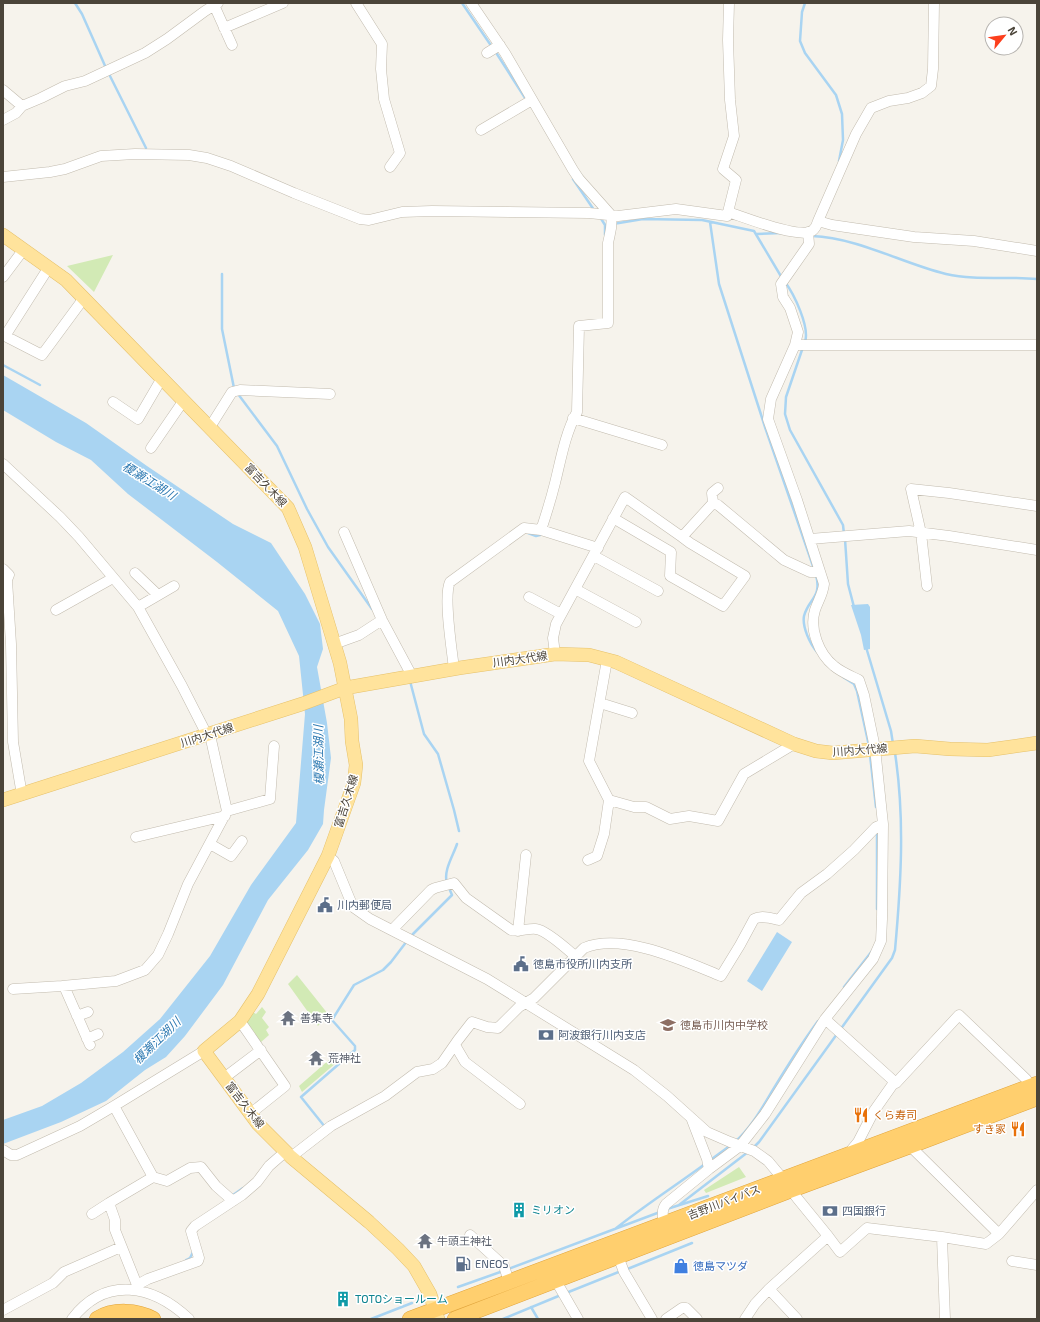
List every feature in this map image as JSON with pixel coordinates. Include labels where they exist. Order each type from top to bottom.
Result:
[{"type":"highway","name":"吉野川バイパス","points":[[410,1319],[437,1314],[507,1274],[664,1215],[787,1184],[910,1146],[1035,1089]]},
{"type":"highway","name":"吉野川バイパス","points":[[455,1319],[561,1289],[621,1266],[849,1153],[1035,1089]]},
{"type":"highway","points":[[97,1319],[123,1311],[134,1312],[153,1319]]},
{"type":"main road","name":"富吉久木線","points":[[3,234],[66,280],[184,400],[288,508],[305,547],[334,644],[345,688],[351,720],[352,741],[356,765],[354,783],[328,856],[258,994],[240,1022],[204,1051],[258,1124],[288,1154],[398,1249],[419,1273],[430,1294],[437,1314]]},
{"type":"main road","name":"川内大代線","points":[[3,800],[208,735],[345,688],[454,669],[555,654],[589,655],[616,662],[794,744],[816,751],[833,753],[915,746],[988,750],[1037,743]]},
{"type":"street","points":[[224,28],[283,3]]},
{"type":"street","points":[[356,3],[382,44],[381,69],[384,99],[400,153],[390,167]]},
{"type":"street","points":[[471,3],[500,45],[573,170],[606,218],[610,234],[608,243],[608,323],[579,326],[578,407],[561,455],[555,484],[541,530]]},
{"type":"street","points":[[3,177],[65,169],[102,156],[135,154],[189,155],[207,158],[231,166],[360,219],[369,220],[402,212],[432,211],[606,218],[676,210],[727,216],[736,180],[723,169],[734,136],[730,100],[728,40],[729,3]]},
{"type":"street","points":[[664,1215],[708,1164],[741,1146],[765,1114],[825,1019],[873,959],[881,942],[882,919],[879,825],[864,694],[858,680],[836,668],[829,662],[816,639],[812,621],[815,610],[824,591],[824,584],[816,572],[810,540],[768,419],[771,399],[801,345],[790,308],[783,297],[781,284],[809,244],[809,236],[816,227],[856,134],[871,108],[889,100],[908,98],[922,93],[931,86],[933,69],[934,3]]},
{"type":"street","points":[[3,120],[16,113],[22,106],[65,86],[86,81],[145,53],[216,4],[224,28],[232,45]]},
{"type":"street","points":[[487,53],[500,45]]},
{"type":"street","points":[[3,90],[22,106]]},
{"type":"street","points":[[481,130],[532,100]]},
{"type":"street","points":[[728,212],[769,226],[804,232],[809,236]]},
{"type":"street","points":[[818,221],[832,225],[914,237],[974,241],[1037,251]]},
{"type":"street","points":[[3,277],[24,249]]},
{"type":"street","points":[[49,267],[5,336],[42,355],[84,298]]},
{"type":"street","points":[[801,345],[1037,345]]},
{"type":"street","points":[[113,402],[138,419],[162,378]]},
{"type":"street","points":[[210,427],[232,392],[330,394]]},
{"type":"street","points":[[151,448],[184,400]]},
{"type":"street","points":[[573,418],[662,445]]},
{"type":"street","points":[[3,464],[60,517],[79,537],[138,607],[208,735],[226,814],[188,884],[158,955],[145,970],[116,981],[13,989]]},
{"type":"street","points":[[718,488],[712,493],[714,503],[784,560],[816,572]]},
{"type":"street","points":[[927,586],[921,533],[911,489],[1037,506]]},
{"type":"street","points":[[555,654],[553,638],[556,624],[625,497],[681,536],[690,543],[745,576],[723,606],[670,576],[671,552],[681,536],[714,503]]},
{"type":"street","points":[[613,518],[671,552]]},
{"type":"street","points":[[454,669],[447,602],[450,582],[524,528],[541,530],[596,552],[658,591]]},
{"type":"street","points":[[810,540],[909,531],[1037,550]]},
{"type":"street","points":[[344,532],[382,620],[412,676]]},
{"type":"street","points":[[3,569],[9,575],[7,580],[11,644],[13,742],[22,794]]},
{"type":"street","points":[[135,573],[158,595]]},
{"type":"street","points":[[56,610],[113,578]]},
{"type":"street","points":[[138,607],[174,586]]},
{"type":"street","points":[[576,589],[636,622]]},
{"type":"street","points":[[529,597],[562,614]]},
{"type":"street","points":[[334,644],[359,635],[382,620]]},
{"type":"street","points":[[588,860],[597,856],[604,834],[609,800],[589,762],[607,660]]},
{"type":"street","points":[[600,703],[632,714]]},
{"type":"street","points":[[609,800],[634,807],[646,807],[670,819],[689,816],[718,821],[744,774],[794,744]]},
{"type":"street","points":[[136,838],[226,814],[270,799],[274,746]]},
{"type":"street","points":[[72,1319],[82,1308],[97,1298],[115,1291],[138,1287],[148,1279],[198,1260],[199,1258],[191,1231],[195,1226],[230,1199],[242,1195],[257,1182],[270,1166],[288,1154],[331,1126],[384,1096],[418,1072],[433,1069],[442,1063],[472,1022],[487,1027],[498,1028],[520,1007],[534,998],[580,951],[589,946],[616,943],[628,945],[661,952],[721,976],[754,919],[757,917],[779,920],[801,893],[827,874],[879,825]]},
{"type":"street","points":[[210,844],[231,856],[242,841]]},
{"type":"street","points":[[518,931],[526,855]]},
{"type":"street","points":[[328,856],[334,861],[353,907],[370,919],[487,979],[634,1070],[667,1096],[707,1132],[741,1146],[768,1161],[840,1252],[867,1228],[986,1244],[999,1234],[1037,1190]]},
{"type":"street","points":[[392,930],[431,890],[454,883],[466,898],[511,930],[518,931],[539,929],[558,941],[575,956]]},
{"type":"street","points":[[64,986],[88,1042],[98,1034]]},
{"type":"street","points":[[77,1016],[88,1012]]},
{"type":"street","points":[[849,1153],[858,1142],[874,1111],[893,1084],[896,1083],[958,1015],[1035,1089]]},
{"type":"street","points":[[825,1019],[896,1083]]},
{"type":"street","points":[[240,1022],[285,1086],[250,1114]]},
{"type":"street","points":[[455,1045],[465,1062],[520,1104]]},
{"type":"street","points":[[224,1078],[261,1050]]},
{"type":"street","points":[[4,1152],[11,1155],[17,1155],[80,1126],[204,1051]]},
{"type":"street","points":[[114,1106],[153,1177],[166,1181],[190,1168],[201,1167],[216,1186],[230,1199]]},
{"type":"street","points":[[691,1118],[708,1164]]},
{"type":"street","points":[[910,1146],[999,1234]]},
{"type":"street","points":[[92,1214],[153,1177]]},
{"type":"street","points":[[109,1203],[115,1220],[115,1230],[138,1287],[167,1301],[189,1319]]},
{"type":"street","points":[[470,1235],[507,1274]]},
{"type":"street","points":[[745,1319],[755,1304],[769,1289],[828,1236]]},
{"type":"street","points":[[942,1237],[945,1319]]},
{"type":"street","points":[[3,1310],[53,1283],[64,1272],[122,1247]]},
{"type":"street","points":[[1012,1261],[1037,1265]]},
{"type":"street","points":[[621,1266],[652,1319]]},
{"type":"street","points":[[561,1289],[578,1319]]},
{"type":"street","points":[[769,1289],[797,1319]]},
{"type":"street","points":[[666,1319],[682,1308],[686,1308],[697,1319]]},
{"type":"green space","points":[[113,255],[94,292],[67,266]]},
{"type":"green space","points":[[297,975],[328,1014],[318,1026],[288,984]]},
{"type":"green space","points":[[262,1007],[266,1012],[262,1018],[269,1027],[266,1030],[269,1035],[260,1043],[248,1028],[245,1020],[251,1011],[256,1014]]},
{"type":"green space","points":[[330,1059],[336,1063],[302,1092],[299,1086]]},
{"type":"green space","points":[[739,1167],[746,1177],[706,1193],[704,1190]]},
{"type":"water","name":"榎瀬江湖川","points":[[3,375],[86,423],[233,524],[271,543],[305,594],[320,624],[323,649],[317,667],[327,723],[331,758],[323,824],[308,850],[268,900],[223,985],[185,1036],[166,1057],[145,1070],[106,1101],[61,1122],[3,1144],[3,1120],[42,1106],[81,1083],[123,1052],[160,1019],[210,956],[251,885],[296,823],[305,714],[299,656],[278,611],[128,494],[91,460],[56,442],[3,410]]},
{"type":"water","points":[[868,604],[870,607],[870,649],[864,650],[861,635],[851,605]]},
{"type":"water","points":[[777,932],[792,942],[762,991],[747,981]]},
{"type":"waterway","points":[[75,3],[82,14],[106,68]]},
{"type":"waterway","points":[[462,3],[492,47]]},
{"type":"waterway","points":[[805,3],[802,12],[800,41],[805,53],[836,95],[842,114],[843,140],[839,161]]},
{"type":"waterway","points":[[495,51],[527,101]]},
{"type":"waterway","points":[[108,72],[146,148]]},
{"type":"waterway","points":[[573,179],[594,210]]},
{"type":"waterway","points":[[600,217],[605,225],[608,225]]},
{"type":"waterway","points":[[613,224],[643,219],[702,220],[754,231],[782,278]]},
{"type":"waterway","points":[[710,222],[719,284],[765,427],[814,569]]},
{"type":"waterway","points":[[605,225],[605,235]]},
{"type":"waterway","points":[[756,234],[781,233]]},
{"type":"waterway","points":[[812,236],[846,241],[946,274],[980,278],[1037,279]]},
{"type":"waterway","points":[[222,274],[222,329],[234,388]]},
{"type":"waterway","points":[[785,282],[797,302],[805,328],[805,342]]},
{"type":"waterway","points":[[803,347],[786,397],[785,414],[790,430],[843,525],[844,534]]},
{"type":"waterway","points":[[3,365],[40,385]]},
{"type":"waterway","points":[[238,394],[277,446],[307,509],[328,547],[372,609]]},
{"type":"waterway","points":[[528,533],[536,536],[540,535]]},
{"type":"waterway","points":[[845,539],[848,584],[854,607]]},
{"type":"waterway","points":[[816,575],[817,589],[806,610],[804,625],[807,635],[817,652]]},
{"type":"waterway","points":[[866,647],[891,731],[893,744]]},
{"type":"waterway","points":[[843,677],[854,684],[857,691],[869,746]]},
{"type":"waterway","points":[[410,681],[424,734],[438,754],[459,831]]},
{"type":"waterway","points":[[840,1030],[892,958],[895,950],[901,851],[900,802],[895,753]]},
{"type":"waterway","points":[[870,755],[876,807]]},
{"type":"waterway","points":[[877,830],[877,909]]},
{"type":"waterway","points":[[447,883],[447,869],[457,844]]},
{"type":"waterway","points":[[410,937],[452,895],[449,888]]},
{"type":"waterway","points":[[325,1127],[301,1097],[355,1050],[355,1046],[332,1020],[354,985],[383,970],[407,941]]},
{"type":"waterway","points":[[844,987],[872,951]]},
{"type":"waterway","points":[[735,1142],[755,1119],[794,1056],[818,1021]]},
{"type":"waterway","points":[[754,1147],[837,1034]]},
{"type":"waterway","points":[[709,1161],[731,1145]]},
{"type":"waterway","points":[[679,1205],[748,1152]]},
{"type":"waterway","points":[[615,1229],[705,1164]]},
{"type":"waterway","points":[[233,1195],[243,1188]]},
{"type":"waterway","points":[[667,1209],[708,1196]]},
{"type":"waterway","points":[[508,1269],[660,1212]]},
{"type":"waterway","points":[[625,1270],[692,1243]]},
{"type":"waterway","points":[[186,1260],[190,1258],[193,1252]]},
{"type":"waterway","points":[[458,1287],[503,1271]]},
{"type":"waterway","points":[[566,1293],[621,1271]]},
{"type":"waterway","points":[[503,1319],[561,1295]]},
{"type":"waterway","points":[[371,1319],[412,1303]]},
{"type":"waterway","points":[[531,1307],[538,1319]]},
{"type":"place","name":"川内郵便局","points":[[325,905]]},
{"type":"place","name":"徳島市役所川内支所","points":[[521,964]]},
{"type":"place","name":"善集寺","points":[[288,1018]]},
{"type":"place","name":"徳島市川内中学校","points":[[668,1025]]},
{"type":"place","name":"阿波銀行川内支店","points":[[546,1035]]},
{"type":"place","name":"荒神社","points":[[316,1058]]},
{"type":"place","name":"くら寿司","points":[[861,1115]]},
{"type":"place","name":"すき家","points":[[1018,1129]]},
{"type":"place","name":"ミリオン","points":[[519,1210]]},
{"type":"place","name":"四国銀行","points":[[830,1211]]},
{"type":"place","name":"牛頭王神社","points":[[425,1241]]},
{"type":"place","name":"ENEOS","points":[[463,1264]]},
{"type":"place","name":"徳島マツダ","points":[[681,1266]]},
{"type":"place","name":"TOTOショールーム","points":[[343,1299]]}]
